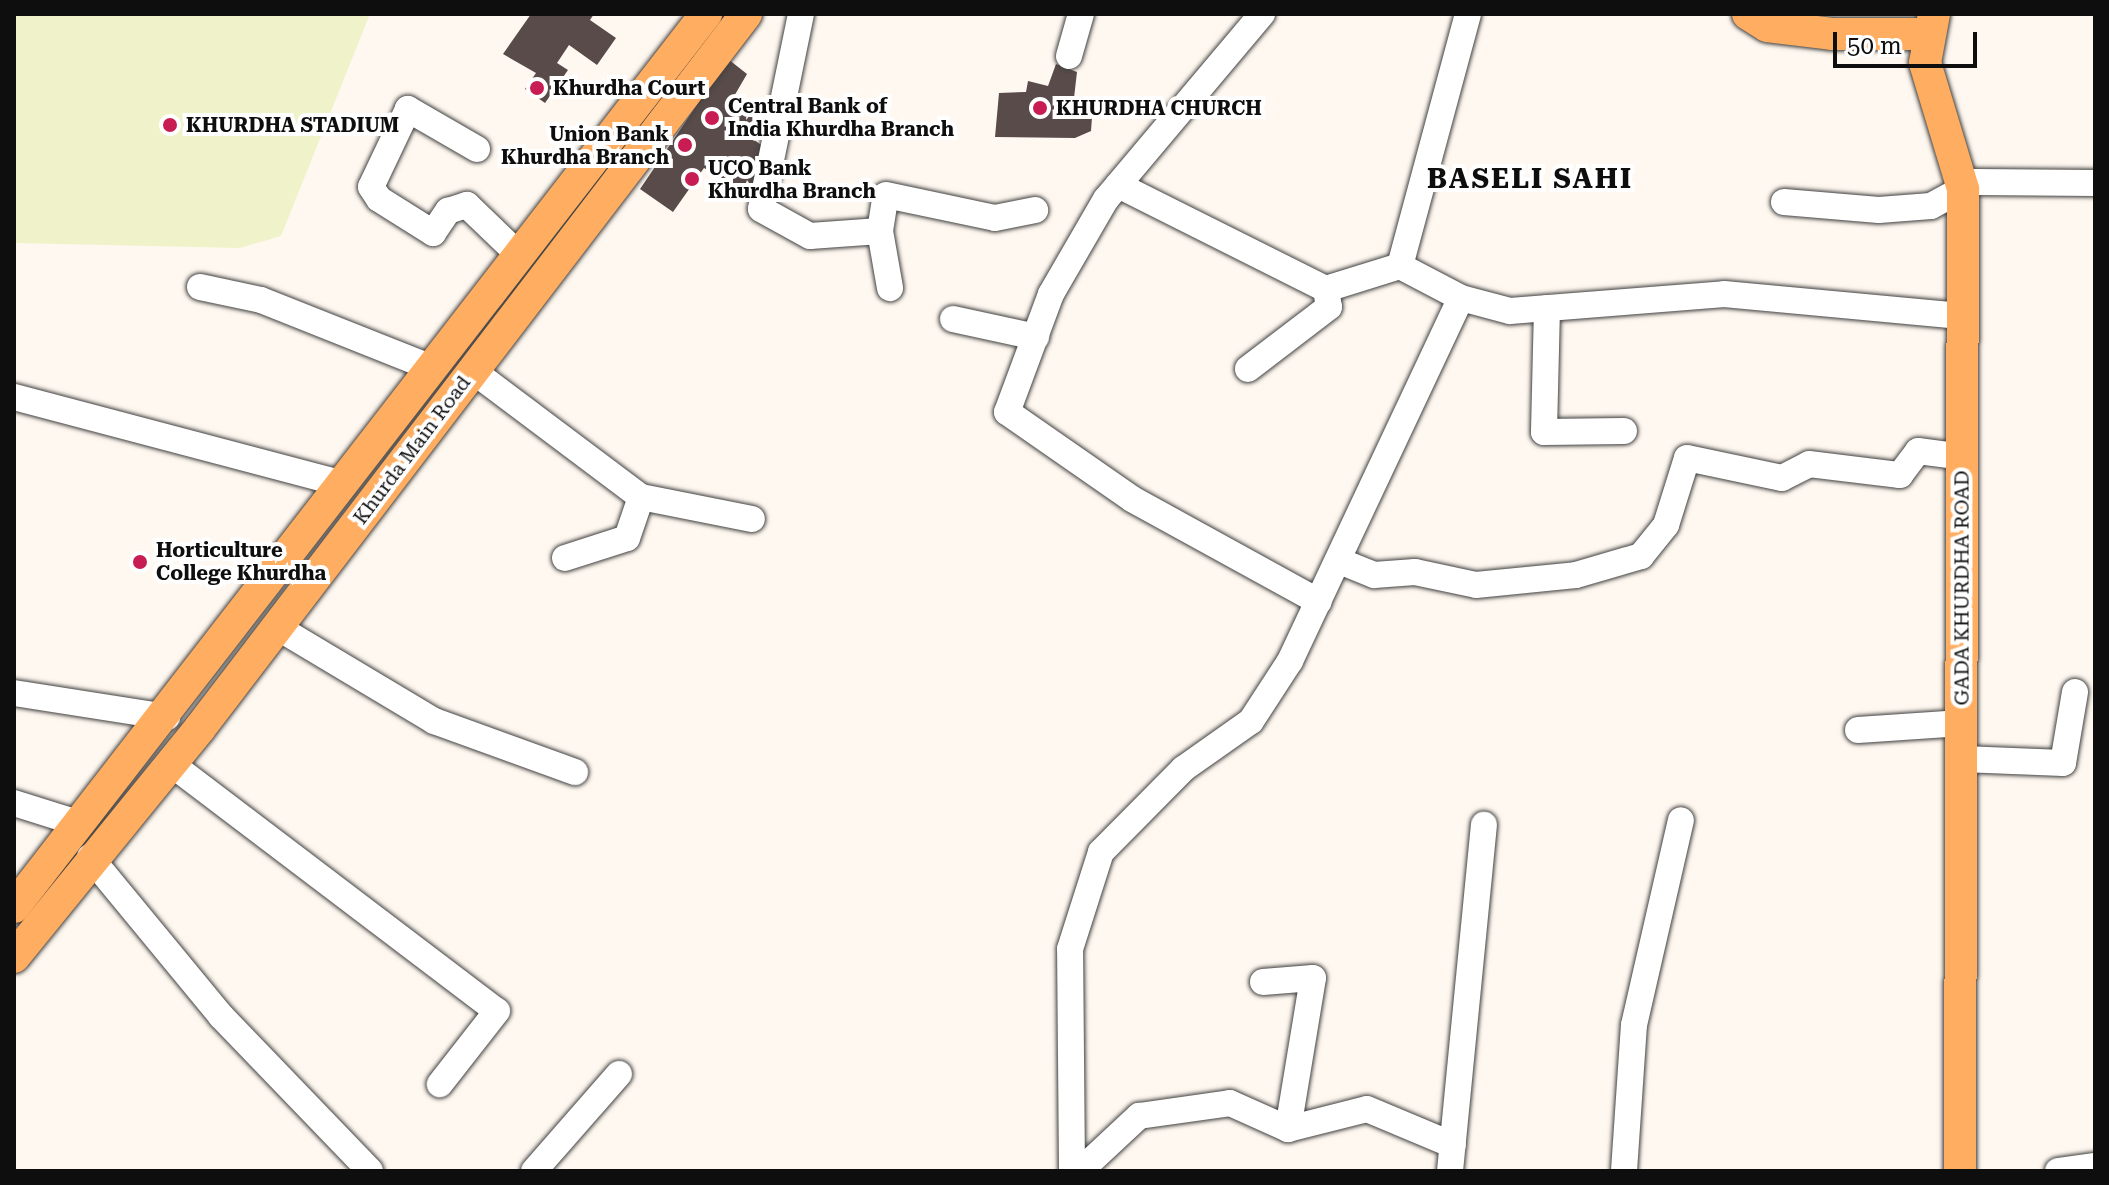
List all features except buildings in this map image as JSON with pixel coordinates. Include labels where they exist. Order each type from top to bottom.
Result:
[{"type":"main road","name":"Khurda Main Road","points":[[18,895],[81,824],[167,717],[427,366],[706,14]]},
{"type":"main road","name":"Khurda Main Road","points":[[14,957],[90,857],[170,763],[277,627],[746,14]]},
{"type":"main road","points":[[1748,14],[1767,26],[1832,34],[1929,21]]},
{"type":"main road","name":"GADA KHURDHA ROAD","points":[[1929,21],[1925,63],[1936,112],[1963,189],[1959,316],[1963,457],[1960,1171]]},
{"type":"main road","points":[[254,602],[277,627]]},
{"type":"street","points":[[801,14],[761,209],[810,236],[880,231]]},
{"type":"street","points":[[1069,56],[1081,14]]},
{"type":"street","points":[[1262,14],[1118,185],[1051,294],[1007,412],[1132,499],[1319,602]]},
{"type":"street","points":[[1400,266],[1468,14]]},
{"type":"street","points":[[477,149],[408,109],[371,187],[433,233],[448,211],[467,205],[517,253]]},
{"type":"street","points":[[1784,202],[1879,210],[1931,206],[1975,182],[2095,183]]},
{"type":"street","points":[[1118,185],[1326,289],[1400,266],[1461,298],[1510,311],[1724,294],[1959,316]]},
{"type":"street","points":[[890,288],[880,231],[886,195],[995,218],[1035,210]]},
{"type":"street","points":[[200,287],[261,300],[427,366]]},
{"type":"street","points":[[1248,369],[1329,307],[1326,289]]},
{"type":"street","points":[[1072,1171],[1070,949],[1101,852],[1183,769],[1251,721],[1342,562],[1461,298]]},
{"type":"street","points":[[1547,308],[1544,432],[1624,431]]},
{"type":"street","points":[[953,319],[1036,337]]},
{"type":"street","points":[[473,371],[641,497],[752,519]]},
{"type":"street","points":[[14,397],[340,483]]},
{"type":"street","points":[[1342,562],[1374,575],[1415,572],[1476,585],[1576,575],[1641,556],[1666,525],[1687,458],[1782,478],[1809,464],[1900,475],[1918,451],[1963,457]]},
{"type":"street","points":[[565,558],[627,538],[641,497]]},
{"type":"street","points":[[277,627],[434,721],[575,772]]},
{"type":"street","points":[[1962,759],[2063,763],[2075,692]]},
{"type":"street","points":[[14,693],[167,717]]},
{"type":"street","points":[[1858,730],[1962,723]]},
{"type":"street","points":[[170,763],[497,1011],[440,1084]]},
{"type":"street","points":[[14,803],[81,824]]},
{"type":"street","points":[[1624,1171],[1634,1025],[1681,820]]},
{"type":"street","points":[[1080,1171],[1139,1116],[1230,1103],[1288,1129],[1367,1109],[1451,1158],[1484,825]]},
{"type":"street","points":[[90,857],[221,1016],[370,1171]]},
{"type":"street","points":[[1263,982],[1313,978],[1288,1129]]},
{"type":"street","points":[[534,1171],[619,1074]]},
{"type":"street","points":[[2058,1171],[2095,1166]]},
{"type":"green space","name":"KHURDHA STADIUM","points":[[14,14],[370,14],[281,236],[240,248],[14,243]]},
{"type":"place","name":"Khurdha Court","points":[[537,88]]},
{"type":"place","name":"KHURDHA CHURCH","points":[[1040,108]]},
{"type":"place","name":"Central Bank of India Khurdha Branch","points":[[712,118]]},
{"type":"place","name":"KHURDHA STADIUM","points":[[170,125]]},
{"type":"place","name":"Union Bank Khurdha Branch","points":[[685,145]]},
{"type":"place","name":"UCO Bank Khurdha Branch","points":[[692,179]]},
{"type":"place","name":"Horticulture College Khurdha","points":[[140,562]]},
{"type":"district","name":"BASELI SAHI","points":[[1530,179]]}]
